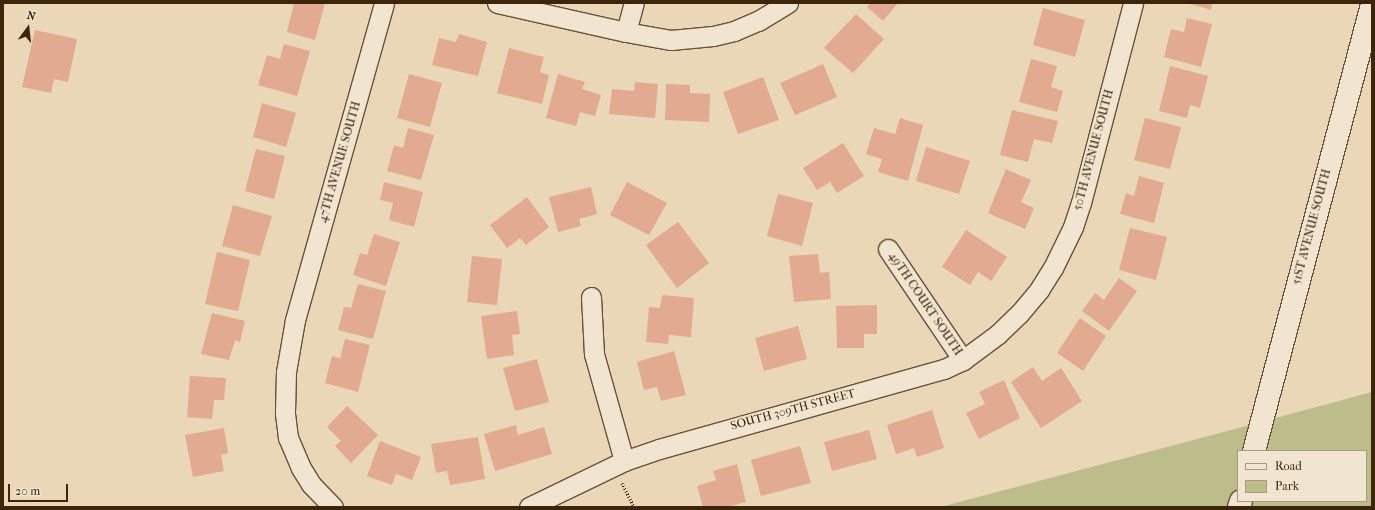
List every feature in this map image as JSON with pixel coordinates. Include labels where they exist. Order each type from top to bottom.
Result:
[{"type":"main road","name":"51ST AVENUE SOUTH","points":[[1254,450],[1372,4]]},
{"type":"street","name":"47TH AVENUE SOUTH","points":[[333,507],[311,484],[300,468],[288,438],[284,392],[286,372],[295,320],[384,3]]},
{"type":"street","points":[[497,3],[626,32],[671,40],[713,36],[734,31],[758,21],[788,3]]},
{"type":"street","points":[[626,32],[634,3]]},
{"type":"street","name":"50TH AVENUE SOUTH","points":[[1039,290],[1065,245],[1081,203],[1133,3]]},
{"type":"street","name":"49TH COURT SOUTH","points":[[888,249],[963,360]]},
{"type":"street","name":"SOUTH 309TH STREET","points":[[529,507],[619,464],[692,438],[924,376],[963,360],[998,334],[1019,314],[1039,290]]},
{"type":"street","points":[[591,298],[594,354],[619,464]]},
{"type":"path","points":[[619,464],[634,507]]},
{"type":"green space","points":[[1372,392],[1372,507],[940,507],[1186,442]]},
{"type":"building","points":[[294,3],[325,3],[315,40],[287,32]]},
{"type":"building","points":[[870,3],[898,3],[883,21],[867,7]]},
{"type":"building","points":[[1187,3],[1212,3],[1211,10]]},
{"type":"building","points":[[1043,8],[1085,20],[1075,57],[1033,45]]},
{"type":"building","points":[[856,14],[884,39],[853,73],[824,48]]},
{"type":"building","points":[[1187,18],[1212,24],[1201,67],[1164,57],[1171,29],[1184,32]]},
{"type":"building","points":[[35,30],[77,39],[68,82],[54,79],[51,93],[22,87]]},
{"type":"building","points":[[459,34],[487,42],[478,76],[432,65],[439,38],[456,42]]},
{"type":"building","points":[[284,44],[310,51],[297,96],[258,85],[267,55],[280,59]]},
{"type":"building","points":[[509,48],[544,57],[540,72],[549,75],[542,104],[497,93]]},
{"type":"building","points":[[1031,59],[1057,66],[1051,87],[1063,91],[1057,112],[1019,102]]},
{"type":"building","points":[[823,64],[837,97],[795,115],[780,83]]},
{"type":"building","points":[[1170,66],[1208,76],[1200,108],[1190,105],[1187,118],[1159,111]]},
{"type":"building","points":[[409,74],[442,83],[430,127],[397,118]]},
{"type":"building","points":[[558,74],[585,82],[582,89],[601,95],[595,116],[580,112],[576,126],[546,118]]},
{"type":"building","points":[[763,77],[779,120],[738,134],[723,92]]},
{"type":"building","points":[[635,82],[658,84],[655,118],[609,114],[612,89],[634,91]]},
{"type":"building","points":[[666,84],[690,85],[690,93],[710,94],[709,122],[665,120]]},
{"type":"building","points":[[262,103],[296,113],[286,147],[253,137]]},
{"type":"building","points":[[1012,110],[1058,121],[1052,143],[1034,139],[1028,162],[1000,155]]},
{"type":"building","points":[[900,118],[923,125],[908,181],[878,172],[882,159],[866,154],[874,128],[895,134]]},
{"type":"building","points":[[1145,118],[1181,127],[1170,169],[1134,160]]},
{"type":"building","points":[[408,128],[434,135],[421,180],[387,171],[394,145],[403,148]]},
{"type":"building","points":[[843,143],[864,176],[837,193],[830,182],[817,190],[803,168]]},
{"type":"building","points":[[926,147],[970,161],[959,194],[916,181]]},
{"type":"building","points":[[256,149],[285,156],[274,199],[245,191]]},
{"type":"building","points":[[1006,169],[1031,180],[1021,202],[1034,208],[1025,229],[988,213]]},
{"type":"building","points":[[1139,176],[1164,183],[1154,223],[1120,214],[1126,193],[1134,196]]},
{"type":"building","points":[[384,182],[423,192],[414,227],[389,220],[393,203],[380,200]]},
{"type":"building","points":[[627,182],[667,203],[649,235],[610,215]]},
{"type":"building","points":[[591,187],[597,214],[579,219],[581,226],[558,232],[549,197]]},
{"type":"building","points":[[778,194],[813,203],[802,246],[767,236]]},
{"type":"building","points":[[527,197],[549,227],[526,245],[520,238],[507,248],[490,225]]},
{"type":"building","points":[[233,205],[272,216],[260,256],[222,246]]},
{"type":"building","points":[[678,222],[709,263],[677,288],[646,245]]},
{"type":"building","points":[[1130,228],[1167,237],[1156,280],[1119,270]]},
{"type":"building","points":[[966,230],[1007,257],[991,281],[978,272],[970,285],[942,267]]},
{"type":"building","points":[[374,234],[400,242],[386,286],[353,275],[360,253],[367,255]]},
{"type":"building","points":[[217,252],[250,260],[238,311],[205,304]]},
{"type":"building","points":[[818,254],[820,273],[829,272],[831,299],[794,302],[789,256]]},
{"type":"building","points":[[472,256],[502,259],[497,305],[467,302]]},
{"type":"building","points":[[1119,278],[1137,291],[1109,331],[1082,311],[1095,293],[1104,300]]},
{"type":"building","points":[[358,284],[386,291],[373,339],[338,330],[344,307],[351,308]]},
{"type":"building","points":[[662,295],[694,298],[691,337],[669,335],[668,344],[646,342],[649,307],[660,308]]},
{"type":"building","points":[[877,305],[877,334],[864,334],[864,348],[837,348],[836,306]]},
{"type":"building","points":[[517,311],[520,334],[512,335],[514,355],[487,359],[481,316]]},
{"type":"building","points":[[212,313],[245,321],[240,342],[235,340],[229,360],[201,354]]},
{"type":"building","points":[[1080,318],[1106,336],[1083,371],[1057,353]]},
{"type":"building","points":[[798,326],[807,359],[764,371],[755,338]]},
{"type":"building","points":[[345,339],[370,345],[358,392],[325,383],[332,356],[340,358]]},
{"type":"building","points":[[674,351],[686,395],[661,401],[657,387],[644,390],[637,362]]},
{"type":"building","points":[[537,359],[549,402],[515,411],[503,368]]},
{"type":"building","points":[[1033,367],[1042,381],[1061,368],[1082,401],[1041,428],[1011,382]]},
{"type":"building","points":[[190,376],[226,378],[224,400],[214,400],[212,419],[187,417]]},
{"type":"building","points":[[1004,380],[1020,418],[979,439],[966,413],[985,404],[979,392]]},
{"type":"building","points":[[347,406],[378,435],[351,463],[335,446],[341,441],[327,427]]},
{"type":"building","points":[[932,410],[944,448],[917,457],[914,448],[896,454],[887,425]]},
{"type":"building","points":[[516,425],[518,435],[544,427],[552,454],[495,471],[484,434]]},
{"type":"building","points":[[224,428],[228,453],[221,455],[224,471],[193,477],[185,435]]},
{"type":"building","points":[[869,430],[877,459],[832,471],[824,442]]},
{"type":"building","points":[[478,437],[485,479],[450,485],[447,471],[436,473],[431,444]]},
{"type":"building","points":[[380,441],[421,457],[412,480],[396,474],[392,485],[367,476]]},
{"type":"building","points":[[800,446],[811,483],[761,496],[751,460]]},
{"type":"building","points":[[737,464],[746,502],[727,507],[703,507],[697,486],[716,480],[713,471]]}]
